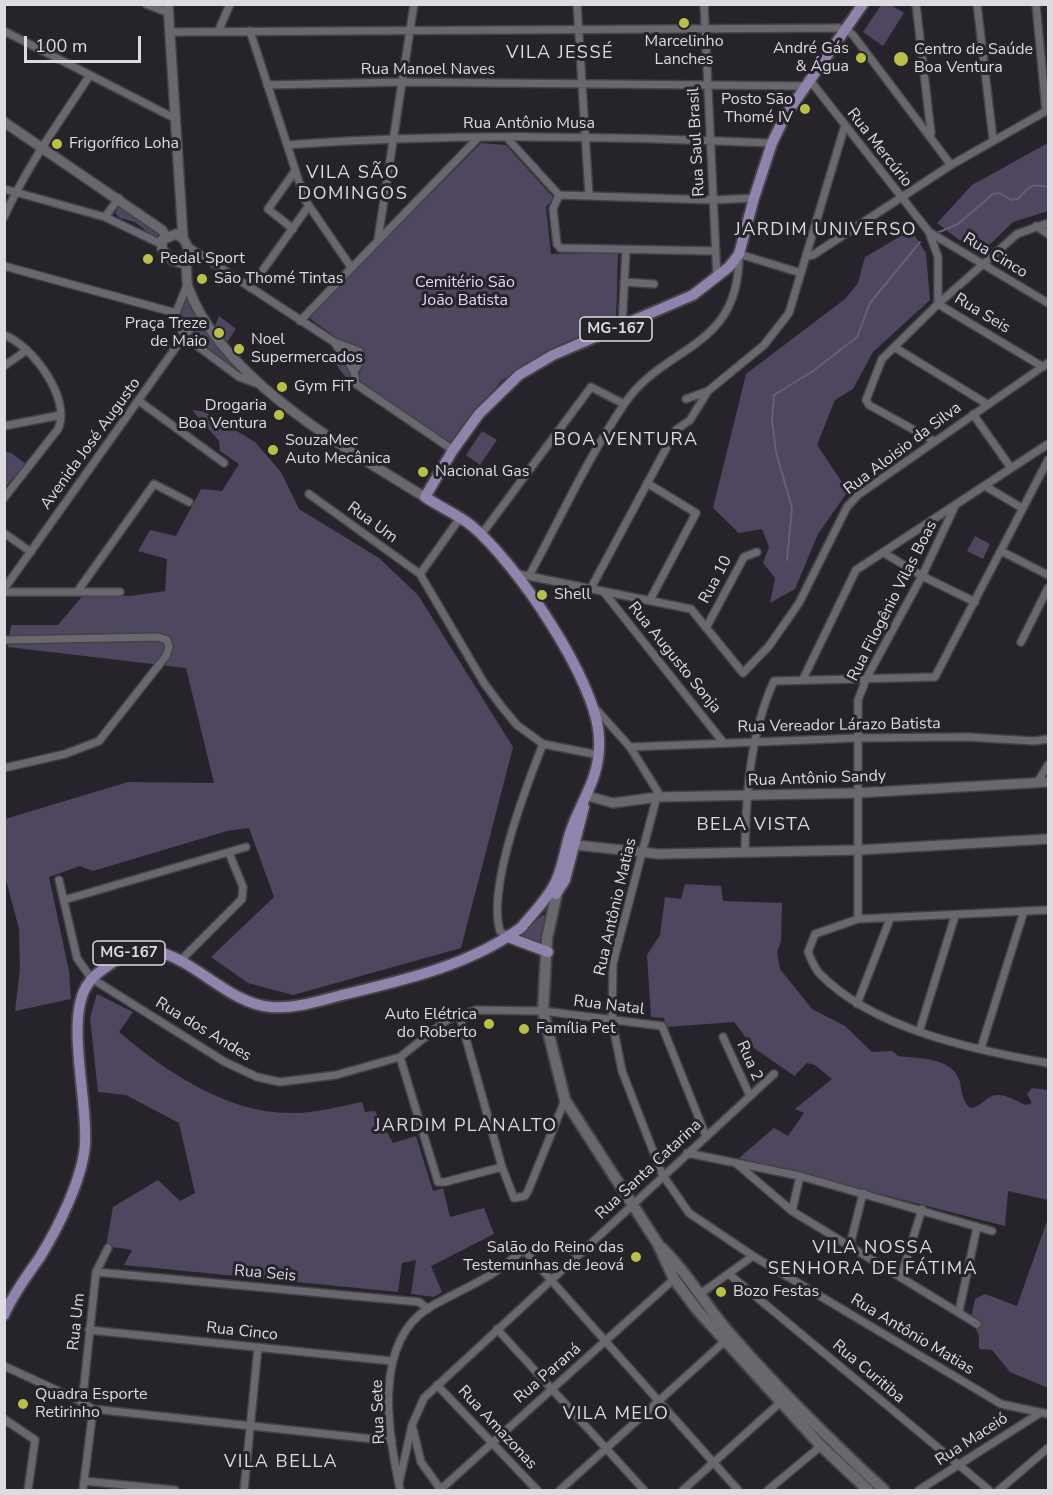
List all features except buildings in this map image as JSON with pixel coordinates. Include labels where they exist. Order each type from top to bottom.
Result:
[{"type":"main road","name":"MG-167","points":[[548,952],[599,755],[598,723],[591,704],[550,622],[524,575],[460,518],[425,497],[453,450],[493,398],[519,375],[553,355],[693,295],[717,279],[739,254],[772,142],[793,101],[848,30],[863,4]]},
{"type":"main road","name":"MG-167","points":[[520,929],[556,882],[569,835],[586,800]]},
{"type":"main road","points":[[569,835],[576,845]]},
{"type":"main road","points":[[565,853],[547,938],[543,1011],[565,1100],[658,1244],[674,1279],[724,1342],[784,1399],[868,1486]]},
{"type":"main road","name":"MG-167","points":[[4,1315],[53,1234],[82,1163],[86,1115],[77,1021],[79,1003],[92,978],[124,954],[142,949],[155,951],[180,961],[246,1002],[286,1007],[392,983],[434,970],[508,937],[538,914],[565,880]]},
{"type":"main road","points":[[508,937],[548,952]]},
{"type":"main road","points":[[658,1244],[678,1264],[731,1336],[820,1446],[868,1486],[884,1491]]},
{"type":"street","points":[[146,4],[168,9],[188,285],[176,313],[184,336],[261,385],[303,420],[425,497]]},
{"type":"street","points":[[218,32],[230,4]]},
{"type":"street","points":[[378,239],[414,4]]},
{"type":"street","points":[[578,4],[589,195]]},
{"type":"street","name":"Rua Saul Brasil","points":[[704,4],[717,279]]},
{"type":"street","points":[[916,4],[931,135]]},
{"type":"street","points":[[977,4],[993,139]]},
{"type":"street","points":[[806,256],[813,255],[993,139],[1047,110],[1036,4]]},
{"type":"street","points":[[170,32],[705,28],[848,30],[931,135],[951,165]]},
{"type":"street","points":[[4,32],[176,119]]},
{"type":"street","points":[[250,32],[308,207],[351,267]]},
{"type":"street","points":[[4,217],[42,147],[90,75]]},
{"type":"street","name":"Rua Manoel Naves","points":[[267,85],[402,81],[583,85],[807,82]]},
{"type":"street","name":"Rua Mercúrio","points":[[807,82],[845,125],[929,232]]},
{"type":"street","points":[[4,122],[119,198],[162,230],[173,261],[203,316],[243,374]]},
{"type":"street","points":[[591,588],[676,430],[690,420],[708,391],[777,331],[789,313],[845,125]]},
{"type":"street","name":"Rua Antônio Musa","points":[[287,145],[394,137],[772,142]]},
{"type":"street","points":[[300,321],[478,138]]},
{"type":"street","points":[[508,139],[559,195],[713,200],[754,198]]},
{"type":"street","points":[[293,229],[268,209],[295,171]]},
{"type":"street","points":[[4,189],[185,242],[300,321],[334,342],[353,348],[362,356],[361,362],[354,371]]},
{"type":"street","points":[[559,195],[553,209],[557,244],[562,248],[716,251]]},
{"type":"street","points":[[105,217],[119,198]]},
{"type":"street","points":[[250,288],[308,207]]},
{"type":"street","points":[[166,238],[182,218]]},
{"type":"street","points":[[934,441],[869,405],[866,400],[882,359],[938,304],[1017,234],[1048,223]]},
{"type":"street","points":[[1036,226],[1048,234]]},
{"type":"street","name":"Rua Cinco","points":[[929,232],[1048,303]]},
{"type":"street","name":"Rua Seis","points":[[929,232],[938,257],[938,304],[1046,365]]},
{"type":"street","points":[[622,327],[626,250]]},
{"type":"street","points":[[706,628],[691,609],[524,575],[624,404],[637,387],[711,333],[732,298],[740,268],[739,254],[801,273]]},
{"type":"street","points":[[173,261],[182,263],[186,260]]},
{"type":"street","points":[[4,266],[176,313]]},
{"type":"street","points":[[624,282],[654,284]]},
{"type":"street","name":"Avenida José Augusto","points":[[4,590],[184,336],[203,316]]},
{"type":"street","points":[[4,335],[27,350],[53,384],[61,415],[58,429],[4,498]]},
{"type":"street","points":[[334,342],[354,371],[356,384],[453,450]]},
{"type":"street","points":[[894,347],[987,404]]},
{"type":"street","points":[[4,366],[27,350]]},
{"type":"street","name":"Rua Aloisio da Silva","points":[[706,628],[743,673],[769,646],[799,603],[847,507],[858,495],[1046,365]]},
{"type":"street","points":[[481,535],[591,387],[624,404]]},
{"type":"street","points":[[686,399],[708,391]]},
{"type":"street","points":[[139,401],[224,463]]},
{"type":"street","points":[[973,414],[1011,468]]},
{"type":"street","points":[[4,426],[61,415]]},
{"type":"street","points":[[803,679],[856,570],[954,508],[1048,444]]},
{"type":"street","points":[[745,851],[746,796],[756,741],[774,681],[935,676],[1048,460]]},
{"type":"street","points":[[647,483],[696,513],[650,600]]},
{"type":"street","points":[[77,592],[154,484],[189,502]]},
{"type":"street","points":[[985,486],[1022,508]]},
{"type":"street","name":"Rua Um","points":[[309,494],[420,574]]},
{"type":"street","name":"Rua Filogênio Vilas Boas","points":[[858,919],[856,710],[867,677],[922,576],[954,508]]},
{"type":"street","points":[[460,518],[420,574],[484,683],[517,725],[543,744],[599,755]]},
{"type":"street","points":[[4,533],[31,552]]},
{"type":"street","points":[[1001,551],[1048,575]]},
{"type":"street","name":"Rua 10","points":[[706,628],[744,557],[757,552]]},
{"type":"street","points":[[884,553],[922,576],[975,602]]},
{"type":"street","points":[[1021,642],[1048,588]]},
{"type":"street","points":[[4,590],[120,592]]},
{"type":"street","name":"Rua Augusto Sonja","points":[[603,591],[723,742]]},
{"type":"street","points":[[4,640],[158,637],[167,640],[169,647],[166,656],[99,741],[65,754],[4,768]]},
{"type":"street","points":[[591,704],[630,747],[658,797]]},
{"type":"street","name":"Rua Vereador Lárazo Batista","points":[[630,747],[857,738],[967,737],[1034,741],[1048,739]]},
{"type":"street","points":[[508,937],[500,931],[497,916],[507,846],[543,744]]},
{"type":"street","points":[[1037,783],[1048,765]]},
{"type":"street","name":"Rua Antônio Sandy","points":[[586,800],[613,803],[658,797],[857,793],[1048,782]]},
{"type":"street","name":"Rua Antônio Matias","points":[[658,797],[613,963],[612,1021],[622,1071],[662,1174],[688,1213],[753,1256],[1001,1404],[1048,1413]]},
{"type":"street","points":[[576,845],[641,854],[858,850],[1048,839]]},
{"type":"street","points":[[64,900],[246,847]]},
{"type":"street","points":[[180,961],[242,899],[243,887],[229,853]]},
{"type":"street","points":[[59,880],[77,958],[92,978]]},
{"type":"street","points":[[1048,910],[858,919],[815,933],[808,952],[817,971],[857,1004],[919,1032],[1048,1063]]},
{"type":"street","points":[[981,1048],[1024,911]]},
{"type":"street","points":[[919,1032],[956,916]]},
{"type":"street","points":[[857,1004],[890,919]]},
{"type":"street","name":"Rua dos Andes","points":[[92,978],[225,1062],[257,1077],[280,1082],[336,1075],[400,1057],[437,1026],[459,1014],[489,1009],[543,1011]]},
{"type":"street","name":"Rua Natal","points":[[543,1011],[662,1026],[706,1136]]},
{"type":"street","points":[[459,1014],[502,1167],[514,1198],[525,1196],[565,1100]]},
{"type":"street","name":"Rua 2","points":[[723,1037],[750,1096]]},
{"type":"street","points":[[400,1057],[436,1179],[444,1182],[502,1167]]},
{"type":"street","name":"Rua Santa Catarina","points":[[399,1487],[412,1425],[424,1398],[632,1205],[662,1174],[774,1074]]},
{"type":"street","points":[[687,1153],[800,1176],[922,1209],[992,1231]]},
{"type":"street","points":[[735,1162],[792,1211],[977,1324]]},
{"type":"street","points":[[792,1211],[800,1176]]},
{"type":"street","points":[[850,1245],[863,1193]]},
{"type":"street","points":[[901,1277],[922,1209]]},
{"type":"street","points":[[959,1311],[977,1227]]},
{"type":"street","name":"Rua Um","points":[[78,1400],[84,1386],[96,1272],[108,1248]]},
{"type":"street","name":"Rua Sete","points":[[399,1487],[392,1441],[389,1395],[392,1361],[402,1338],[414,1321],[428,1309],[503,1269],[520,1252],[526,1252],[549,1281]]},
{"type":"street","points":[[700,1294],[730,1275],[753,1256]]},
{"type":"street","name":"Rua Seis","points":[[96,1272],[419,1302],[428,1309]]},
{"type":"street","name":"Rua Curitiba","points":[[730,1275],[989,1491]]},
{"type":"street","name":"Rua Paraná","points":[[441,1490],[492,1441],[674,1279]]},
{"type":"street","points":[[549,1281],[738,1491]]},
{"type":"street","points":[[497,1329],[644,1491]]},
{"type":"street","name":"Rua Cinco","points":[[89,1330],[392,1361]]},
{"type":"street","points":[[560,1491],[724,1342]]},
{"type":"street","points":[[244,1491],[258,1347]]},
{"type":"street","points":[[4,1366],[93,1409],[392,1441]]},
{"type":"street","name":"Rua Amazonas","points":[[437,1385],[537,1491]]},
{"type":"street","points":[[683,1491],[784,1399]]},
{"type":"street","points":[[83,1491],[93,1409]]},
{"type":"street","name":"Rua Maceió","points":[[920,1491],[1040,1413]]},
{"type":"street","points":[[4,1419],[35,1440],[28,1491]]},
{"type":"street","points":[[412,1425],[421,1462],[441,1490]]},
{"type":"street","points":[[768,1491],[820,1446]]},
{"type":"street","points":[[999,1491],[1048,1448]]},
{"type":"street","points":[[84,1481],[175,1491]]},
{"type":"green space","points":[[881,5],[891,5],[904,13],[883,46],[863,32]]},
{"type":"green space","name":"Cemitério São João Batista","points":[[481,143],[506,145],[554,198],[546,207],[551,254],[618,252],[616,323],[533,360],[501,381],[452,443],[355,381],[365,363],[355,380],[350,381],[335,362],[338,339],[308,317]]},
{"type":"green space","points":[[1048,143],[1048,211],[1013,222],[979,255],[937,223],[972,185]]},
{"type":"green space","points":[[121,204],[161,231],[153,237],[135,222],[120,218],[115,213]]},
{"type":"green space","points":[[911,230],[926,253],[930,300],[873,352],[853,389],[835,400],[817,445],[848,491],[818,534],[795,589],[770,603],[775,578],[763,563],[769,547],[762,529],[739,533],[713,508],[746,374],[845,299],[858,283],[865,257]]},
{"type":"green space","points":[[186,298],[190,300],[198,320],[187,331],[181,313]]},
{"type":"green space","points":[[219,316],[236,329],[227,342],[215,326]]},
{"type":"green space","points":[[200,323],[237,370],[190,334]]},
{"type":"green space","points":[[192,410],[205,412],[255,442],[281,472],[299,509],[379,558],[418,595],[513,747],[461,948],[293,995],[248,983],[211,957],[274,897],[249,828],[227,831],[93,871],[80,866],[49,877],[69,971],[71,999],[15,1011],[20,969],[19,929],[5,876],[5,819],[128,782],[214,783],[186,668],[8,647],[11,625],[58,625],[84,594],[130,596],[165,591],[167,559],[138,551],[150,530],[176,536],[201,489],[222,491],[239,464],[220,451],[219,441]]},
{"type":"green space","points":[[482,431],[497,440],[480,465],[466,455]]},
{"type":"green space","points":[[5,452],[11,453],[26,464],[5,487]]},
{"type":"green space","points":[[975,536],[990,544],[983,559],[967,551]]},
{"type":"green space","points":[[685,884],[721,886],[723,901],[782,903],[781,941],[777,952],[780,969],[812,1009],[845,1026],[872,1052],[892,1051],[898,1056],[935,1061],[950,1068],[960,1082],[964,1099],[970,1108],[997,1095],[1026,1105],[1032,1103],[1027,1094],[1032,1088],[1048,1090],[1048,1200],[1008,1191],[1005,1226],[739,1158],[774,1128],[788,1136],[804,1113],[795,1109],[832,1079],[815,1065],[807,1063],[795,1075],[796,1077],[754,1048],[734,1022],[666,1027],[664,1018],[651,1017],[647,955],[660,935],[665,897],[681,899]]},
{"type":"green space","points":[[543,915],[546,916],[539,947],[515,938]]},
{"type":"green space","points":[[97,994],[133,1012],[119,1032],[137,1047],[178,1076],[223,1099],[270,1112],[294,1113],[320,1111],[362,1102],[365,1112],[375,1111],[393,1143],[416,1136],[433,1191],[443,1188],[450,1217],[484,1208],[494,1234],[431,1266],[442,1292],[434,1297],[411,1294],[416,1260],[402,1263],[398,1292],[124,1265],[132,1250],[106,1246],[113,1207],[158,1180],[180,1201],[195,1193],[179,1123],[126,1095],[98,1092],[90,1018]]},
{"type":"green space","points":[[1048,1218],[1048,1388],[1010,1372],[992,1350],[979,1349],[979,1336],[971,1318],[975,1299],[985,1294],[1017,1306]]},
{"type":"waterway","points":[[937,233],[958,224],[993,194],[1000,193],[1011,200],[1018,199],[1031,187],[1038,185],[1048,187]]},
{"type":"waterway","points":[[787,560],[792,508],[776,452],[772,420],[774,395],[813,371],[857,337],[870,303],[920,242]]},
{"type":"railway","points":[[4,953],[4,981]]},
{"type":"place","name":"Marcelinho Lanches","points":[[684,23]]},
{"type":"place","name":"André Gás & Água","points":[[861,58]]},
{"type":"place","name":"Centro de Saúde Boa Ventura","points":[[901,59]]},
{"type":"place","name":"Posto São Thomé IV","points":[[805,109]]},
{"type":"place","name":"Frigorífico Loha","points":[[57,144]]},
{"type":"place","name":"Pedal Sport","points":[[148,259]]},
{"type":"place","name":"São Thomé Tintas","points":[[202,279]]},
{"type":"place","name":"Praça Treze de Maio","points":[[219,333]]},
{"type":"place","name":"Noel Supermercados","points":[[239,349]]},
{"type":"place","name":"Gym FiT","points":[[282,387]]},
{"type":"place","name":"Drogaria Boa Ventura","points":[[279,415]]},
{"type":"place","name":"SouzaMec Auto Mecânica","points":[[273,450]]},
{"type":"place","name":"Nacional Gas","points":[[423,472]]},
{"type":"place","name":"Shell","points":[[542,595]]},
{"type":"place","name":"Auto Elétrica do Roberto","points":[[489,1024]]},
{"type":"place","name":"Família Pet","points":[[524,1029]]},
{"type":"place","name":"Salão do Reino das Testemunhas de Jeová","points":[[636,1257]]},
{"type":"place","name":"Bozo Festas","points":[[721,1292]]},
{"type":"place","name":"Quadra Esporte Retirinho","points":[[23,1404]]},
{"type":"district","name":"VILA JESSÉ","points":[[560,54]]},
{"type":"district","name":"VILA SÃO DOMINGOS","points":[[353,184]]},
{"type":"district","name":"JARDIM UNIVERSO","points":[[826,231]]},
{"type":"district","name":"BOA VENTURA","points":[[626,441]]},
{"type":"district","name":"BELA VISTA","points":[[754,826]]},
{"type":"district","name":"JARDIM PLANALTO","points":[[466,1127]]},
{"type":"district","name":"VILA NOSSA SENHORA DE FÁTIMA","points":[[873,1259]]},
{"type":"district","name":"VILA MELO","points":[[616,1415]]},
{"type":"district","name":"VILA BELLA","points":[[281,1463]]}]
